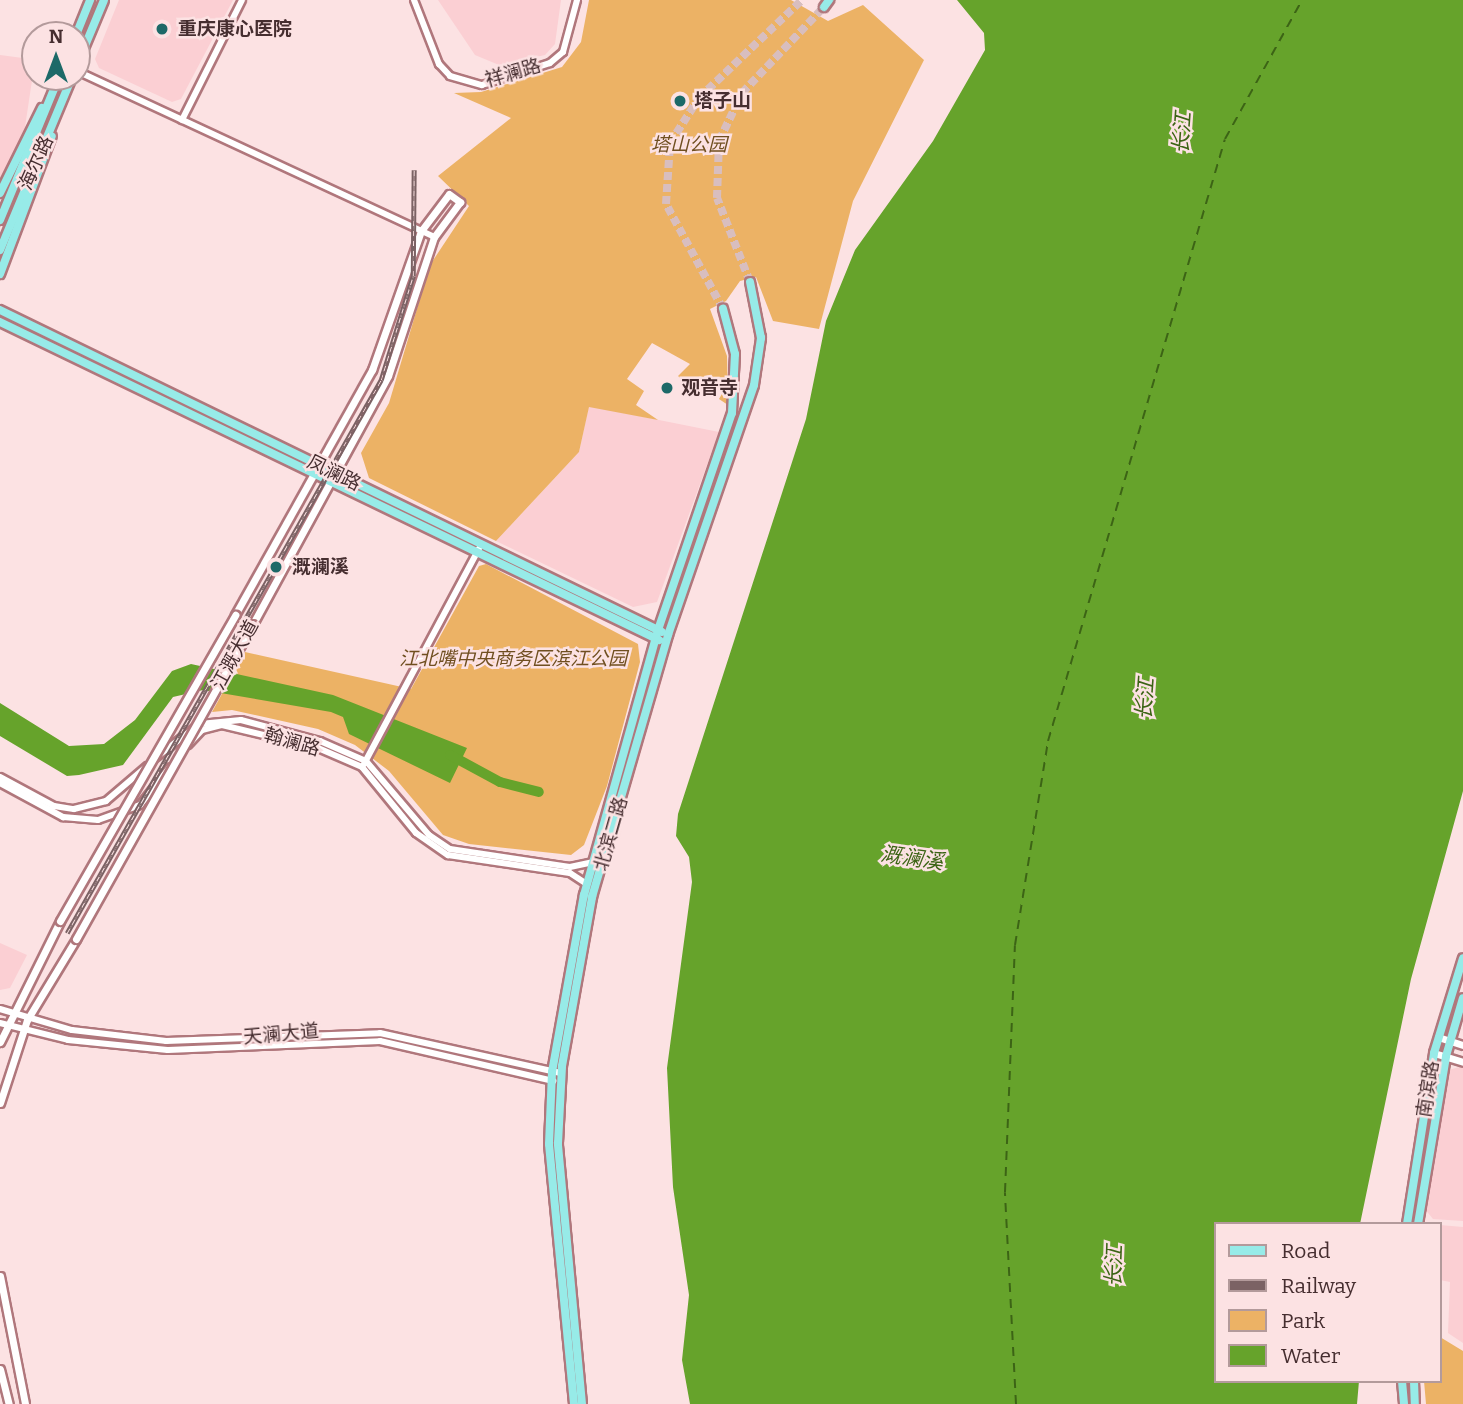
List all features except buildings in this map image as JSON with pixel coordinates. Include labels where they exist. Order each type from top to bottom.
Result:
[{"type":"main road","points":[[82,21],[90,0]]},
{"type":"main road","points":[[91,31],[104,0]]},
{"type":"main road","name":"海尔路","points":[[0,220],[53,91]]},
{"type":"main road","name":"海尔路","points":[[0,250],[67,91]]},
{"type":"main road","points":[[0,193],[27,129],[50,98]]},
{"type":"main road","points":[[0,274],[47,160],[56,119]]},
{"type":"main road","name":"江溉大道","points":[[0,1042],[3,1025],[60,921],[235,615],[382,348],[421,231],[449,194],[460,202],[434,237],[388,376],[253,624],[76,939],[27,1020],[0,1103]]},
{"type":"main road","name":"北滨二路","points":[[582,1404],[558,1143],[556,1077],[592,897],[667,639],[747,405],[761,346],[750,282]]},
{"type":"main road","name":"北滨二路","points":[[574,1404],[549,1144],[556,1077],[587,884],[657,634],[735,399],[735,354],[723,309]]},
{"type":"main road","name":"凤澜路","points":[[0,310],[667,639]]},
{"type":"main road","name":"凤澜路","points":[[0,322],[328,482],[480,548]]},
{"type":"main road","name":"南滨路","points":[[1407,1222],[1434,1053],[1463,958]]},
{"type":"main road","name":"南滨路","points":[[1418,1222],[1446,1056],[1463,998]]},
{"type":"main road","points":[[1438,1037],[1463,1045]]},
{"type":"main road","points":[[1434,1053],[1463,1062]]},
{"type":"main road","points":[[0,1276],[25,1404]]},
{"type":"main road","points":[[0,1369],[9,1404]]},
{"type":"main road","points":[[1402,1383],[1404,1404]]},
{"type":"main road","points":[[1414,1383],[1415,1404]]},
{"type":"street","points":[[182,120],[242,0]]},
{"type":"street","name":"祥澜路","points":[[414,0],[439,64],[450,76],[482,85],[550,63],[563,52],[576,0]]},
{"type":"street","points":[[91,78],[434,237]]},
{"type":"street","points":[[364,764],[480,548]]},
{"type":"street","name":"翰澜路","points":[[0,777],[54,806],[96,805],[118,794],[168,745],[222,718],[320,741],[364,764],[429,835],[450,849],[570,867],[595,861]]},
{"type":"street","name":"翰澜路","points":[[0,783],[63,817],[113,818],[140,805],[194,737],[222,725],[364,764],[416,833],[448,855],[570,873],[587,884]]},
{"type":"street","name":"天澜大道","points":[[0,1009],[27,1020],[166,1041],[380,1032],[556,1077]]},
{"type":"street","name":"天澜大道","points":[[3,1025],[22,1032],[167,1050],[380,1041],[556,1077]]},
{"type":"shaded area","name":"重庆康心医院","points":[[119,0],[233,0],[181,99],[172,102],[99,68],[95,59]]},
{"type":"shaded area","points":[[438,0],[561,0],[555,44],[545,55],[499,65],[475,55]]},
{"type":"shaded area","points":[[0,55],[21,58],[21,91],[30,91],[25,127],[0,186]]},
{"type":"shaded area","points":[[589,406],[719,432],[657,602],[633,607],[496,541],[579,452]]},
{"type":"shaded area","points":[[0,943],[27,955],[10,988],[0,990]]},
{"type":"shaded area","points":[[1463,1068],[1463,1221],[1433,1219],[1424,1208],[1449,1070]]},
{"type":"shaded area","points":[[1442,1225],[1463,1227],[1463,1343],[1448,1333],[1450,1282],[1442,1280]]},
{"type":"green space","name":"塔山公园","points":[[589,0],[791,0],[828,21],[863,5],[924,60],[853,201],[819,329],[773,321],[756,277],[740,281],[726,301],[710,309],[727,356],[728,405],[719,399],[723,392],[707,382],[700,391],[689,386],[678,376],[690,364],[652,343],[627,379],[644,391],[636,405],[658,420],[589,407],[579,452],[496,541],[369,478],[361,453],[389,403],[430,265],[469,206],[438,176],[511,118],[454,93],[481,92],[562,67],[581,42]]},
{"type":"green space","name":"江北嘴中央商务区滨江公园","points":[[486,564],[638,644],[640,662],[607,786],[584,845],[571,855],[469,844],[443,835],[389,771],[355,745],[318,729],[232,710],[212,712],[245,652],[411,689],[479,566]]},
{"type":"green space","points":[[1442,1338],[1463,1351],[1463,1404],[1426,1404],[1424,1383],[1442,1383]]},
{"type":"water","name":"长江","points":[[957,0],[1463,0],[1463,791],[1411,979],[1360,1222],[1214,1222],[1214,1383],[1359,1383],[1357,1404],[690,1404],[682,1360],[689,1295],[673,1187],[667,1068],[692,882],[689,857],[676,836],[678,814],[806,419],[826,321],[855,250],[933,141],[985,50],[984,33]]},
{"type":"water","points":[[191,664],[333,695],[467,748],[450,783],[349,734],[343,717],[331,712],[203,690],[173,697],[123,765],[79,775],[67,776],[0,736],[0,703],[69,746],[104,744],[135,720],[172,671]]},
{"type":"waterway","name":"溉澜溪","points":[[450,755],[500,782],[539,792]]},
{"type":"ferry route","points":[[1016,1404],[1005,1192],[1015,945],[1048,741],[1225,139],[1302,0]]},
{"type":"tunnel","points":[[723,309],[666,204],[670,143],[699,98],[802,0]]},
{"type":"tunnel","points":[[750,282],[717,198],[719,141],[742,93],[824,7]]},
{"type":"railway","points":[[67,933],[381,380],[413,276],[414,170]]},
{"type":"place","name":"重庆康心医院","points":[[162,29]]},
{"type":"place","name":"塔子山","points":[[680,101]]},
{"type":"place","name":"观音寺","points":[[667,388]]},
{"type":"place","name":"溉澜溪","points":[[276,567]]}]
